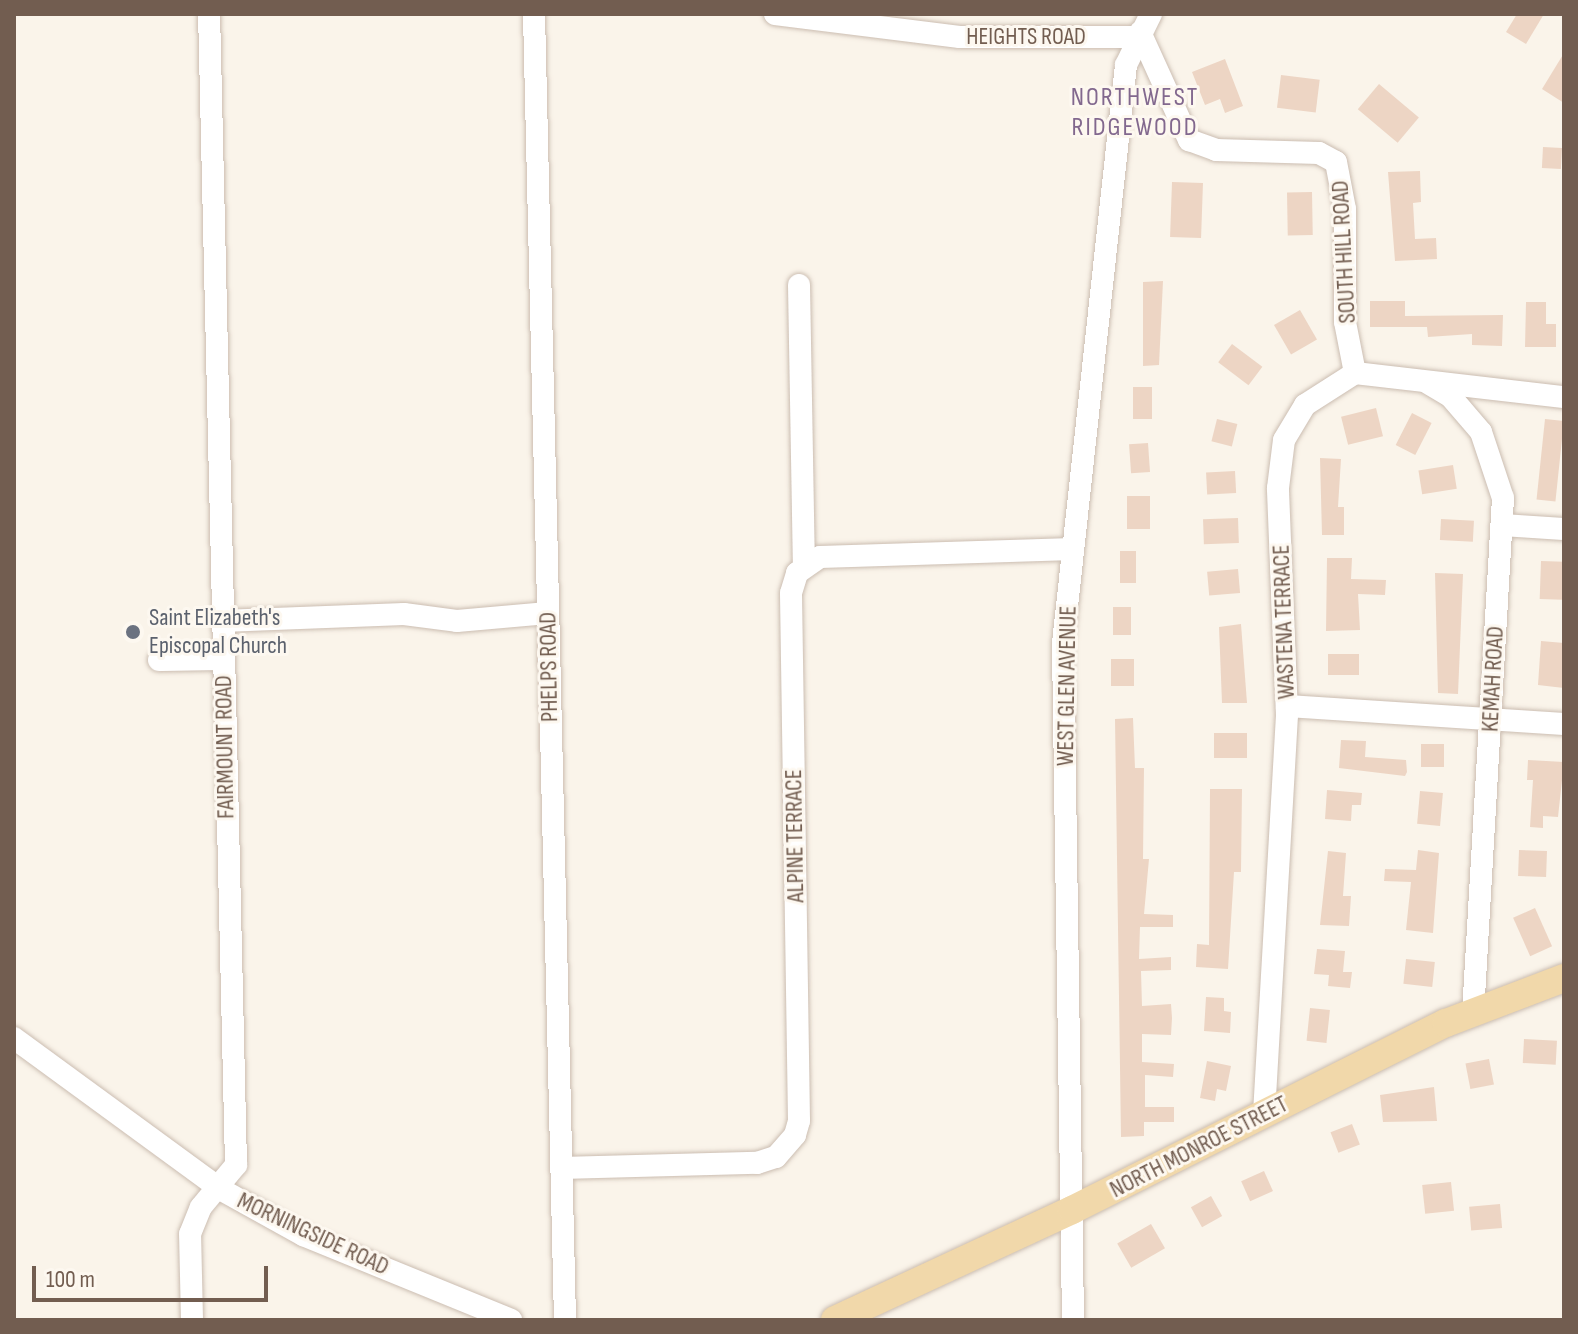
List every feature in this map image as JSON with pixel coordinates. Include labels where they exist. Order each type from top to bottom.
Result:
[{"type":"main road","name":"NORTH MONROE STREET","points":[[835,1320],[1072,1210],[1473,1013],[1564,978]]},
{"type":"street","name":"FAIRMOUNT ROAD","points":[[192,1320],[190,1234],[201,1207],[220,1189],[236,1165],[209,14]]},
{"type":"street","name":"PHELPS ROAD","points":[[534,14],[565,1320]]},
{"type":"street","name":"HEIGHTS ROAD","points":[[775,14],[960,37],[1077,25],[1142,28]]},
{"type":"street","name":"SOUTH HILL ROAD","points":[[1142,28],[1189,140],[1216,150],[1319,153],[1336,162],[1345,209],[1345,322],[1355,373]]},
{"type":"street","name":"WEST GLEN AVENUE","points":[[1073,1320],[1063,643],[1126,65],[1142,28]]},
{"type":"street","points":[[799,285],[804,565],[820,557],[1073,549]]},
{"type":"street","points":[[1355,373],[1564,397]]},
{"type":"street","name":"WASTENA TERRACE","points":[[1264,1114],[1287,706],[1279,459],[1305,405],[1355,373]]},
{"type":"street","name":"KEMAH ROAD","points":[[1420,379],[1451,397],[1481,432],[1499,474],[1502,525],[1473,1013]]},
{"type":"street","points":[[1502,525],[1564,529]]},
{"type":"street","name":"ALPINE TERRACE","points":[[561,1168],[757,1163],[776,1157],[795,1135],[799,1121],[791,593],[804,565]]},
{"type":"street","points":[[222,621],[404,614],[457,621],[548,613]]},
{"type":"street","points":[[159,660],[223,659]]},
{"type":"street","points":[[1287,706],[1564,724]]},
{"type":"street","name":"MORNINGSIDE ROAD","points":[[14,1038],[220,1189],[303,1235],[511,1320]]},
{"type":"building","points":[[1517,14],[1544,14],[1526,44],[1506,32]]},
{"type":"building","points":[[1564,53],[1564,103],[1542,89]]},
{"type":"building","points":[[1225,59],[1243,106],[1225,113],[1220,99],[1205,105],[1192,72]]},
{"type":"building","points":[[1281,75],[1320,80],[1316,113],[1277,108]]},
{"type":"building","points":[[1379,84],[1419,117],[1398,143],[1358,109]]},
{"type":"building","points":[[1543,147],[1562,148],[1561,169],[1542,168]]},
{"type":"building","points":[[1420,171],[1421,202],[1413,203],[1415,239],[1436,238],[1437,259],[1395,261],[1388,172]]},
{"type":"building","points":[[1172,182],[1203,183],[1201,238],[1170,237]]},
{"type":"building","points":[[1287,192],[1312,192],[1313,235],[1288,235]]},
{"type":"building","points":[[1163,281],[1159,365],[1143,366],[1143,282]]},
{"type":"building","points":[[1370,301],[1405,301],[1405,316],[1503,315],[1502,346],[1472,345],[1472,334],[1428,337],[1427,327],[1370,327]]},
{"type":"building","points":[[1526,302],[1546,302],[1546,324],[1556,324],[1556,347],[1525,347]]},
{"type":"building","points":[[1300,310],[1317,339],[1291,354],[1274,325]]},
{"type":"building","points":[[1232,344],[1262,367],[1249,385],[1218,362]]},
{"type":"building","points":[[1133,387],[1152,387],[1152,419],[1133,419]]},
{"type":"building","points":[[1376,408],[1383,436],[1348,445],[1341,417]]},
{"type":"building","points":[[1412,413],[1432,423],[1415,455],[1396,445]]},
{"type":"building","points":[[1217,419],[1237,424],[1232,446],[1211,441]]},
{"type":"building","points":[[1545,419],[1564,421],[1555,502],[1537,500]]},
{"type":"building","points":[[1148,443],[1150,472],[1131,473],[1129,444]]},
{"type":"building","points":[[1320,458],[1341,459],[1338,507],[1344,507],[1344,535],[1322,535]]},
{"type":"building","points":[[1453,465],[1457,489],[1422,494],[1418,470]]},
{"type":"building","points":[[1235,471],[1236,493],[1207,494],[1206,473]]},
{"type":"building","points":[[1127,496],[1150,496],[1150,529],[1127,529]]},
{"type":"building","points":[[1238,518],[1239,543],[1204,544],[1203,519]]},
{"type":"building","points":[[1441,519],[1474,521],[1473,542],[1440,540]]},
{"type":"building","points":[[1120,551],[1136,551],[1136,583],[1120,583]]},
{"type":"building","points":[[1327,558],[1352,558],[1351,579],[1386,580],[1385,595],[1358,594],[1360,630],[1326,631]]},
{"type":"building","points":[[1541,561],[1564,562],[1563,600],[1540,599]]},
{"type":"building","points":[[1238,569],[1240,593],[1209,596],[1207,572]]},
{"type":"building","points":[[1435,573],[1463,574],[1458,694],[1438,693]]},
{"type":"building","points":[[1113,607],[1131,607],[1131,635],[1113,635]]},
{"type":"building","points":[[1241,624],[1247,703],[1222,703],[1219,627]]},
{"type":"building","points":[[1541,641],[1564,643],[1564,688],[1538,685]]},
{"type":"building","points":[[1328,654],[1359,654],[1359,675],[1328,675]]},
{"type":"building","points":[[1111,659],[1134,659],[1134,686],[1111,686]]},
{"type":"building","points":[[1133,718],[1135,768],[1144,768],[1143,859],[1149,859],[1144,914],[1173,915],[1173,927],[1140,927],[1139,959],[1171,957],[1171,970],[1141,971],[1142,1006],[1171,1004],[1172,1018],[1171,1035],[1142,1034],[1142,1062],[1174,1064],[1173,1077],[1145,1075],[1145,1107],[1174,1107],[1174,1122],[1144,1122],[1144,1136],[1121,1137],[1115,719]]},
{"type":"building","points":[[1214,733],[1247,733],[1247,758],[1214,758]]},
{"type":"building","points":[[1341,740],[1366,741],[1365,757],[1406,760],[1405,776],[1339,768]]},
{"type":"building","points":[[1421,744],[1444,744],[1444,767],[1421,767]]},
{"type":"building","points":[[1528,760],[1564,762],[1558,817],[1543,816],[1543,828],[1530,827],[1533,780],[1527,780]]},
{"type":"building","points":[[1210,789],[1242,789],[1241,872],[1234,872],[1228,969],[1196,967],[1197,944],[1209,945]]},
{"type":"building","points":[[1327,790],[1362,793],[1361,805],[1352,805],[1351,821],[1325,819]]},
{"type":"building","points":[[1420,791],[1443,793],[1440,826],[1417,824]]},
{"type":"building","points":[[1418,850],[1439,853],[1433,933],[1406,930],[1411,882],[1384,881],[1385,869],[1416,870]]},
{"type":"building","points":[[1519,850],[1547,851],[1546,877],[1518,876]]},
{"type":"building","points":[[1328,851],[1346,853],[1343,896],[1351,896],[1349,926],[1320,925]]},
{"type":"building","points":[[1535,908],[1552,946],[1530,956],[1513,918]]},
{"type":"building","points":[[1317,949],[1345,951],[1343,972],[1352,972],[1350,988],[1328,986],[1329,975],[1314,974]]},
{"type":"building","points":[[1406,959],[1435,962],[1432,987],[1403,984]]},
{"type":"building","points":[[1206,997],[1224,998],[1224,1011],[1231,1012],[1230,1033],[1204,1031]]},
{"type":"building","points":[[1310,1008],[1330,1010],[1326,1043],[1307,1041]]},
{"type":"building","points":[[1524,1039],[1557,1041],[1556,1065],[1523,1063]]},
{"type":"building","points":[[1489,1059],[1494,1085],[1470,1089],[1465,1064]]},
{"type":"building","points":[[1207,1061],[1231,1066],[1226,1091],[1217,1089],[1215,1101],[1200,1098]]},
{"type":"building","points":[[1434,1087],[1437,1121],[1383,1122],[1380,1095]]},
{"type":"building","points":[[1352,1124],[1360,1145],[1338,1153],[1331,1132]]},
{"type":"building","points":[[1264,1171],[1273,1191],[1250,1201],[1241,1181]]},
{"type":"building","points":[[1451,1182],[1454,1211],[1425,1214],[1422,1185]]},
{"type":"building","points":[[1211,1196],[1222,1216],[1202,1227],[1191,1207]]},
{"type":"building","points":[[1500,1204],[1502,1228],[1471,1231],[1469,1207]]},
{"type":"building","points":[[1151,1224],[1165,1248],[1131,1268],[1117,1244]]},
{"type":"place","name":"Saint Elizabeth's Episcopal Church","points":[[133,632]]},
{"type":"district","name":"NORTHWEST RIDGEWOOD","points":[[1135,113]]}]
